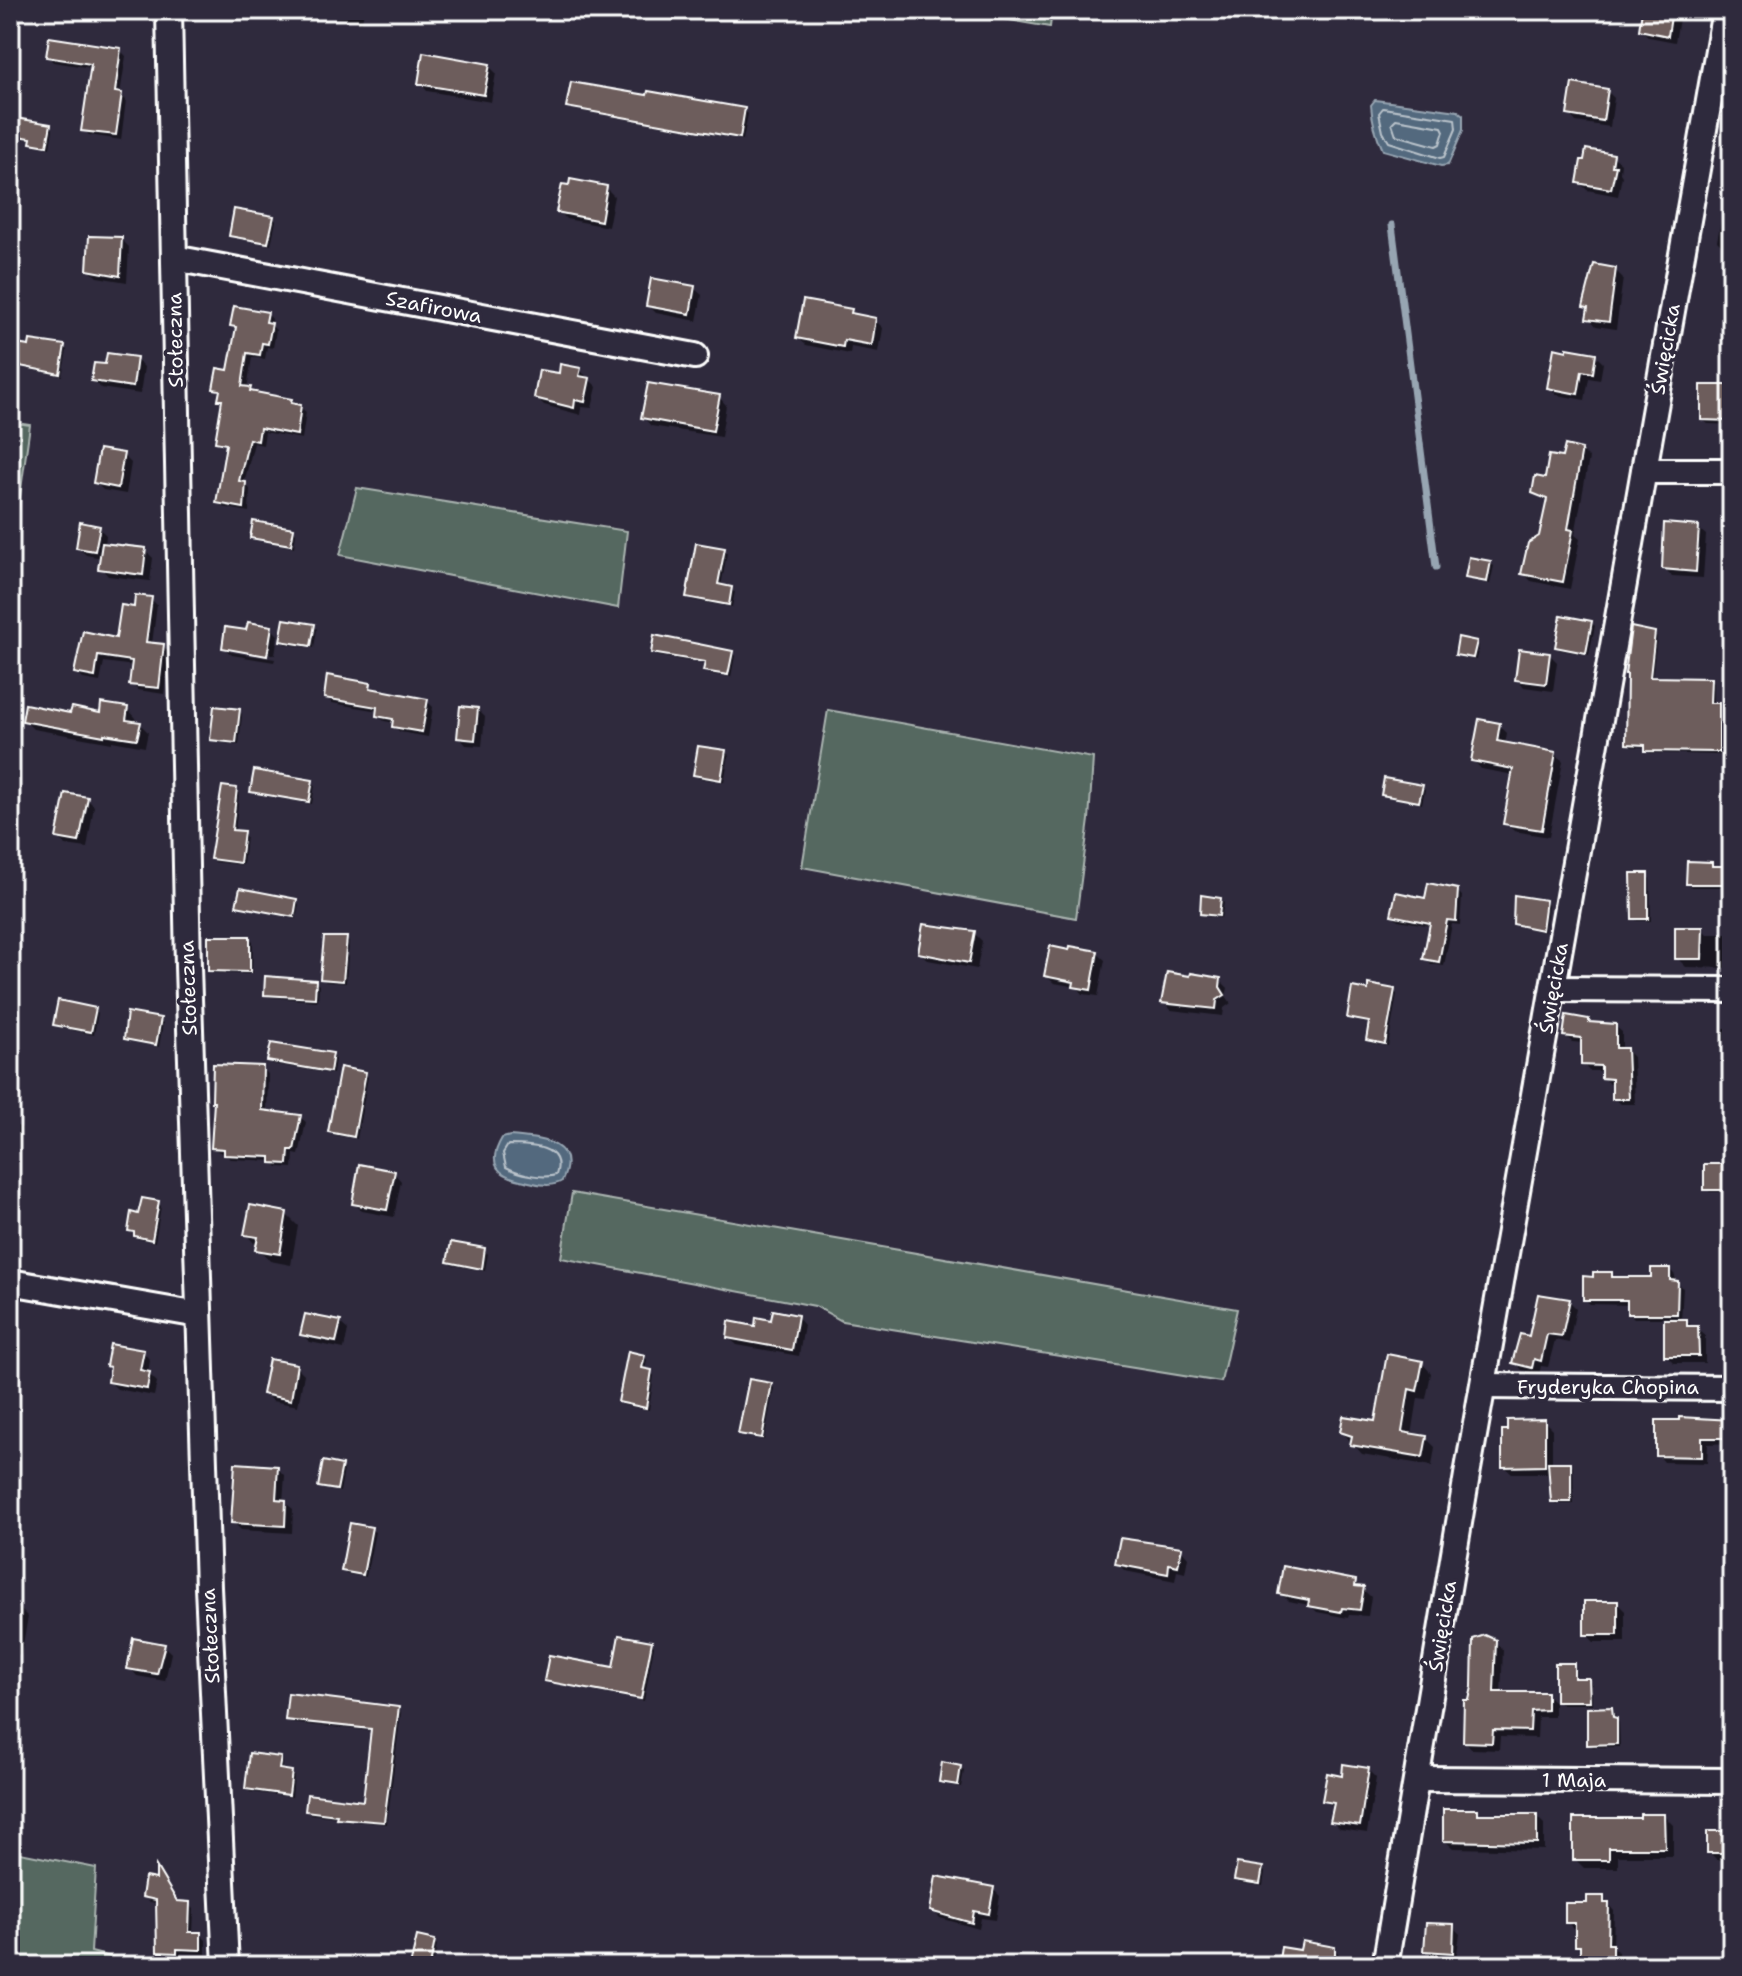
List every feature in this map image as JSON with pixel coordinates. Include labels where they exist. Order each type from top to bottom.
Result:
[{"type":"street","name":"Stołeczna","points":[[169,10],[187,951],[208,1603],[226,1966]]},
{"type":"street","name":"Święcicka","points":[[1385,1966],[1644,471],[1723,72],[1725,10]]},
{"type":"street","name":"Szafirowa","points":[[174,258],[695,356]]},
{"type":"street","points":[[1644,471],[1732,471]]},
{"type":"street","points":[[1553,989],[1732,990]]},
{"type":"street","points":[[10,1282],[199,1315]]},
{"type":"street","name":"Fryderyka Chopina","points":[[1484,1386],[1732,1388]]},
{"type":"street","name":"1 Maja","points":[[1417,1779],[1732,1781]]},
{"type":"green space","points":[[950,10],[1052,10],[1050,27]]},
{"type":"green space","points":[[10,422],[30,425],[18,511],[10,510]]},
{"type":"green space","points":[[357,488],[627,531],[618,608],[340,555]]},
{"type":"green space","points":[[828,710],[1093,758],[1089,820],[1076,918],[802,867]]},
{"type":"green space","points":[[572,1193],[1237,1309],[1221,1382],[842,1321],[815,1306],[561,1258]]},
{"type":"green space","points":[[10,1851],[96,1868],[91,1952],[147,1966],[10,1966]]},
{"type":"water","points":[[1375,100],[1458,111],[1463,115],[1463,130],[1448,165],[1441,166],[1383,150],[1372,117],[1371,105]]},
{"type":"water","points":[[510,1136],[544,1141],[561,1150],[566,1157],[562,1181],[539,1184],[508,1176],[497,1168],[497,1147],[502,1138]]},
{"type":"building","points":[[1642,10],[1672,10],[1668,36],[1639,30]]},
{"type":"building","points":[[49,37],[121,48],[115,92],[122,93],[116,135],[81,131],[91,64],[46,57]]},
{"type":"building","points":[[423,52],[490,64],[484,95],[418,84]]},
{"type":"building","points":[[571,82],[647,95],[648,91],[745,108],[740,138],[566,107]]},
{"type":"building","points":[[1572,83],[1608,89],[1603,121],[1567,115]]},
{"type":"building","points":[[10,117],[51,124],[47,146],[30,143],[31,138],[10,135]]},
{"type":"building","points":[[1586,149],[1614,154],[1612,166],[1616,166],[1611,189],[1577,183]]},
{"type":"building","points":[[570,179],[607,186],[601,221],[556,212],[562,184],[569,185]]},
{"type":"building","points":[[234,209],[274,216],[268,243],[229,236]]},
{"type":"building","points":[[89,236],[122,237],[120,276],[87,270]]},
{"type":"building","points":[[1594,264],[1616,268],[1609,322],[1586,319],[1588,308],[1583,307]]},
{"type":"building","points":[[651,278],[695,286],[690,314],[646,306]]},
{"type":"building","points":[[803,300],[852,309],[851,313],[876,318],[872,345],[844,340],[843,347],[796,338]]},
{"type":"building","points":[[234,306],[268,312],[266,322],[272,323],[268,344],[262,343],[260,355],[247,353],[242,386],[251,387],[250,391],[292,399],[291,403],[301,405],[297,435],[260,428],[258,441],[249,439],[239,481],[246,482],[244,508],[216,503],[226,444],[215,442],[222,400],[218,400],[220,390],[213,389],[217,368],[228,370],[236,327],[230,326]]},
{"type":"building","points":[[30,340],[65,345],[60,374],[10,364],[10,343],[29,346]]},
{"type":"building","points":[[1554,348],[1596,353],[1593,373],[1582,371],[1578,394],[1547,388]]},
{"type":"building","points":[[107,353],[137,357],[133,387],[91,381],[94,363],[105,364]]},
{"type":"building","points":[[560,364],[581,368],[579,376],[590,378],[585,402],[575,400],[574,408],[534,398],[539,370],[559,373]]},
{"type":"building","points":[[648,383],[720,395],[713,431],[641,418]]},
{"type":"building","points":[[1701,385],[1732,385],[1732,421],[1701,420]]},
{"type":"building","points":[[1565,445],[1582,449],[1568,529],[1573,530],[1563,582],[1521,574],[1528,543],[1539,536],[1547,499],[1532,493],[1535,476],[1545,478],[1549,455],[1562,457]]},
{"type":"building","points":[[99,449],[124,453],[118,488],[93,483]]},
{"type":"building","points":[[253,521],[294,528],[291,545],[250,538]]},
{"type":"building","points":[[80,522],[100,526],[95,551],[76,548]]},
{"type":"building","points":[[1664,523],[1699,526],[1696,572],[1662,569]]},
{"type":"building","points":[[102,543],[146,548],[143,575],[98,569]]},
{"type":"building","points":[[696,543],[725,548],[718,584],[732,587],[729,605],[686,597]]},
{"type":"building","points":[[1469,557],[1491,561],[1487,582],[1465,578]]},
{"type":"building","points":[[135,595],[152,597],[146,642],[164,644],[159,688],[129,685],[132,661],[98,656],[95,677],[74,673],[83,631],[116,638],[121,605],[134,607]]},
{"type":"building","points":[[1561,615],[1592,621],[1586,653],[1555,647]]},
{"type":"building","points":[[284,619],[315,624],[311,646],[280,641]]},
{"type":"building","points":[[248,622],[272,626],[267,656],[222,648],[225,627],[246,630]]},
{"type":"building","points":[[1631,627],[1655,632],[1650,677],[1711,678],[1710,703],[1719,703],[1719,752],[1645,751],[1645,745],[1626,744],[1625,674]]},
{"type":"building","points":[[654,635],[733,651],[728,675],[703,671],[705,662],[651,653]]},
{"type":"building","points":[[1458,637],[1477,641],[1473,658],[1455,655]]},
{"type":"building","points":[[1519,649],[1550,653],[1546,684],[1515,680]]},
{"type":"building","points":[[327,675],[371,683],[370,688],[428,699],[422,732],[392,727],[393,719],[376,716],[377,707],[324,698]]},
{"type":"building","points":[[101,703],[128,707],[126,720],[141,722],[137,739],[22,721],[25,704],[70,713],[72,707],[100,713]]},
{"type":"building","points":[[214,706],[240,709],[236,743],[210,740]]},
{"type":"building","points":[[460,706],[478,708],[475,740],[457,738]]},
{"type":"building","points":[[1479,719],[1500,723],[1497,741],[1556,752],[1542,830],[1503,824],[1513,769],[1471,761]]},
{"type":"building","points":[[698,746],[726,750],[721,780],[693,775]]},
{"type":"building","points":[[254,770],[313,780],[309,802],[250,792]]},
{"type":"building","points":[[1384,778],[1423,785],[1419,802],[1381,795]]},
{"type":"building","points":[[222,786],[237,788],[232,830],[244,831],[240,863],[210,859]]},
{"type":"building","points":[[65,793],[88,797],[79,842],[56,838]]},
{"type":"building","points":[[1687,861],[1730,866],[1730,884],[1686,884]]},
{"type":"building","points":[[1631,873],[1648,873],[1648,919],[1632,919]]},
{"type":"building","points":[[1428,883],[1458,889],[1456,921],[1447,920],[1439,962],[1423,959],[1430,923],[1391,915],[1396,892],[1425,898]]},
{"type":"building","points":[[240,888],[297,899],[294,917],[236,906]]},
{"type":"building","points":[[1201,895],[1221,898],[1219,916],[1200,914]]},
{"type":"building","points":[[1514,895],[1546,900],[1542,930],[1513,924]]},
{"type":"building","points":[[923,924],[975,931],[969,963],[918,953]]},
{"type":"building","points":[[1675,927],[1703,927],[1702,959],[1675,959]]},
{"type":"building","points":[[208,936],[250,936],[250,972],[208,971]]},
{"type":"building","points":[[324,937],[347,937],[343,981],[320,979]]},
{"type":"building","points":[[1050,946],[1098,951],[1091,990],[1073,987],[1074,982],[1044,976]]},
{"type":"building","points":[[1167,972],[1221,978],[1220,987],[1225,995],[1217,1000],[1216,1009],[1161,1003]]},
{"type":"building","points":[[265,976],[316,980],[315,998],[264,995]]},
{"type":"building","points":[[1368,984],[1395,989],[1385,1044],[1366,1040],[1369,1022],[1347,1018],[1352,987],[1368,990]]},
{"type":"building","points":[[58,1000],[96,1008],[91,1032],[53,1025]]},
{"type":"building","points":[[127,1012],[161,1018],[156,1045],[124,1039]]},
{"type":"building","points":[[1566,1015],[1589,1019],[1589,1022],[1616,1024],[1616,1048],[1627,1048],[1629,1099],[1612,1099],[1612,1079],[1601,1078],[1601,1066],[1581,1065],[1581,1038],[1563,1036]]},
{"type":"building","points":[[271,1043],[333,1053],[330,1072],[267,1061]]},
{"type":"building","points":[[213,1064],[263,1066],[262,1110],[301,1115],[294,1150],[289,1150],[288,1164],[271,1163],[271,1157],[224,1155],[224,1149],[211,1148]]},
{"type":"building","points":[[340,1067],[366,1072],[354,1137],[328,1132]]},
{"type":"building","points":[[359,1164],[395,1171],[387,1210],[352,1204]]},
{"type":"building","points":[[1704,1164],[1728,1164],[1728,1190],[1704,1190]]},
{"type":"building","points":[[142,1198],[159,1201],[152,1240],[134,1236],[134,1232],[128,1231],[131,1212],[138,1214]]},
{"type":"building","points":[[250,1205],[287,1212],[280,1254],[255,1250],[258,1237],[244,1235]]},
{"type":"building","points":[[451,1242],[485,1248],[482,1269],[447,1262]]},
{"type":"building","points":[[1651,1268],[1670,1268],[1670,1280],[1678,1281],[1677,1314],[1627,1314],[1627,1300],[1583,1300],[1583,1276],[1593,1277],[1593,1272],[1612,1272],[1612,1277],[1651,1277]]},
{"type":"building","points":[[1538,1294],[1570,1299],[1562,1336],[1547,1334],[1541,1361],[1534,1359],[1532,1368],[1512,1363],[1520,1334],[1529,1336]]},
{"type":"building","points":[[773,1310],[798,1315],[792,1350],[727,1338],[729,1321],[755,1326],[756,1317],[771,1320]]},
{"type":"building","points":[[305,1314],[341,1321],[336,1342],[300,1335]]},
{"type":"building","points":[[1664,1319],[1687,1319],[1687,1326],[1698,1326],[1699,1356],[1664,1356]]},
{"type":"building","points":[[110,1344],[144,1350],[140,1370],[150,1372],[147,1389],[108,1382],[110,1367],[106,1366]]},
{"type":"building","points":[[628,1351],[645,1355],[642,1368],[652,1370],[646,1408],[618,1402]]},
{"type":"building","points":[[1387,1354],[1423,1361],[1417,1391],[1409,1389],[1402,1432],[1427,1436],[1423,1457],[1350,1445],[1352,1436],[1340,1432],[1343,1416],[1375,1421]]},
{"type":"building","points":[[269,1359],[297,1364],[291,1400],[262,1394]]},
{"type":"building","points":[[749,1379],[772,1383],[762,1438],[738,1434]]},
{"type":"building","points":[[1679,1417],[1732,1420],[1732,1438],[1702,1438],[1702,1457],[1656,1456],[1656,1420],[1679,1420]]},
{"type":"building","points":[[1545,1419],[1545,1466],[1502,1467],[1502,1430],[1507,1430],[1507,1420]]},
{"type":"building","points":[[323,1461],[342,1465],[337,1490],[318,1487]]},
{"type":"building","points":[[1548,1462],[1571,1462],[1571,1502],[1551,1502]]},
{"type":"building","points":[[235,1463],[278,1466],[276,1499],[286,1500],[285,1526],[231,1523]]},
{"type":"building","points":[[350,1523],[372,1527],[363,1575],[341,1571]]},
{"type":"building","points":[[1120,1538],[1182,1547],[1178,1566],[1169,1564],[1168,1574],[1115,1564]]},
{"type":"building","points":[[1283,1566],[1356,1580],[1355,1586],[1364,1587],[1360,1610],[1342,1608],[1341,1612],[1308,1606],[1309,1600],[1278,1594]]},
{"type":"building","points":[[1584,1601],[1618,1601],[1618,1635],[1584,1635]]},
{"type":"building","points":[[619,1635],[652,1641],[641,1699],[544,1681],[549,1655],[613,1667]]},
{"type":"building","points":[[1485,1635],[1496,1640],[1494,1692],[1547,1692],[1547,1710],[1531,1711],[1530,1731],[1493,1730],[1492,1743],[1463,1742],[1464,1700],[1469,1700],[1472,1687],[1473,1639]]},
{"type":"building","points":[[133,1638],[165,1644],[157,1674],[127,1669]]},
{"type":"building","points":[[1555,1663],[1574,1663],[1574,1678],[1589,1678],[1590,1701],[1555,1701]]},
{"type":"building","points":[[288,1693],[399,1707],[384,1822],[336,1818],[337,1815],[305,1811],[307,1794],[363,1801],[371,1729],[285,1720]]},
{"type":"building","points":[[1612,1707],[1613,1717],[1617,1718],[1617,1744],[1587,1745],[1587,1708]]},
{"type":"building","points":[[249,1753],[281,1757],[279,1769],[292,1771],[289,1795],[245,1789]]},
{"type":"building","points":[[942,1762],[961,1766],[958,1785],[939,1782]]},
{"type":"building","points":[[1343,1764],[1369,1768],[1360,1826],[1330,1822],[1334,1803],[1322,1801],[1327,1773],[1342,1776]]},
{"type":"building","points":[[1443,1809],[1478,1809],[1478,1814],[1537,1814],[1537,1843],[1443,1841]]},
{"type":"building","points":[[1640,1814],[1664,1814],[1665,1848],[1609,1848],[1609,1860],[1573,1860],[1573,1818],[1640,1818]]},
{"type":"building","points":[[1707,1831],[1732,1831],[1732,1853],[1707,1853]]},
{"type":"building","points":[[1237,1863],[1263,1867],[1260,1884],[1234,1880]]},
{"type":"building","points":[[156,1866],[177,1901],[190,1902],[189,1932],[201,1932],[201,1950],[157,1952],[156,1900],[142,1897],[145,1877],[156,1879]]},
{"type":"building","points":[[936,1876],[994,1887],[989,1914],[974,1911],[972,1923],[930,1911]]},
{"type":"building","points":[[1587,1896],[1604,1896],[1604,1903],[1609,1903],[1608,1944],[1613,1944],[1613,1966],[1580,1966],[1580,1946],[1575,1946],[1575,1923],[1565,1923],[1565,1903],[1587,1903]]},
{"type":"building","points":[[1426,1923],[1454,1924],[1453,1953],[1424,1951]]},
{"type":"building","points":[[417,1936],[435,1940],[430,1966],[410,1966]]},
{"type":"building","points":[[1302,1941],[1335,1947],[1335,1966],[1278,1966],[1281,1947],[1300,1950]]},
{"type":"waterway","points":[[1392,225],[1436,567]]}]
